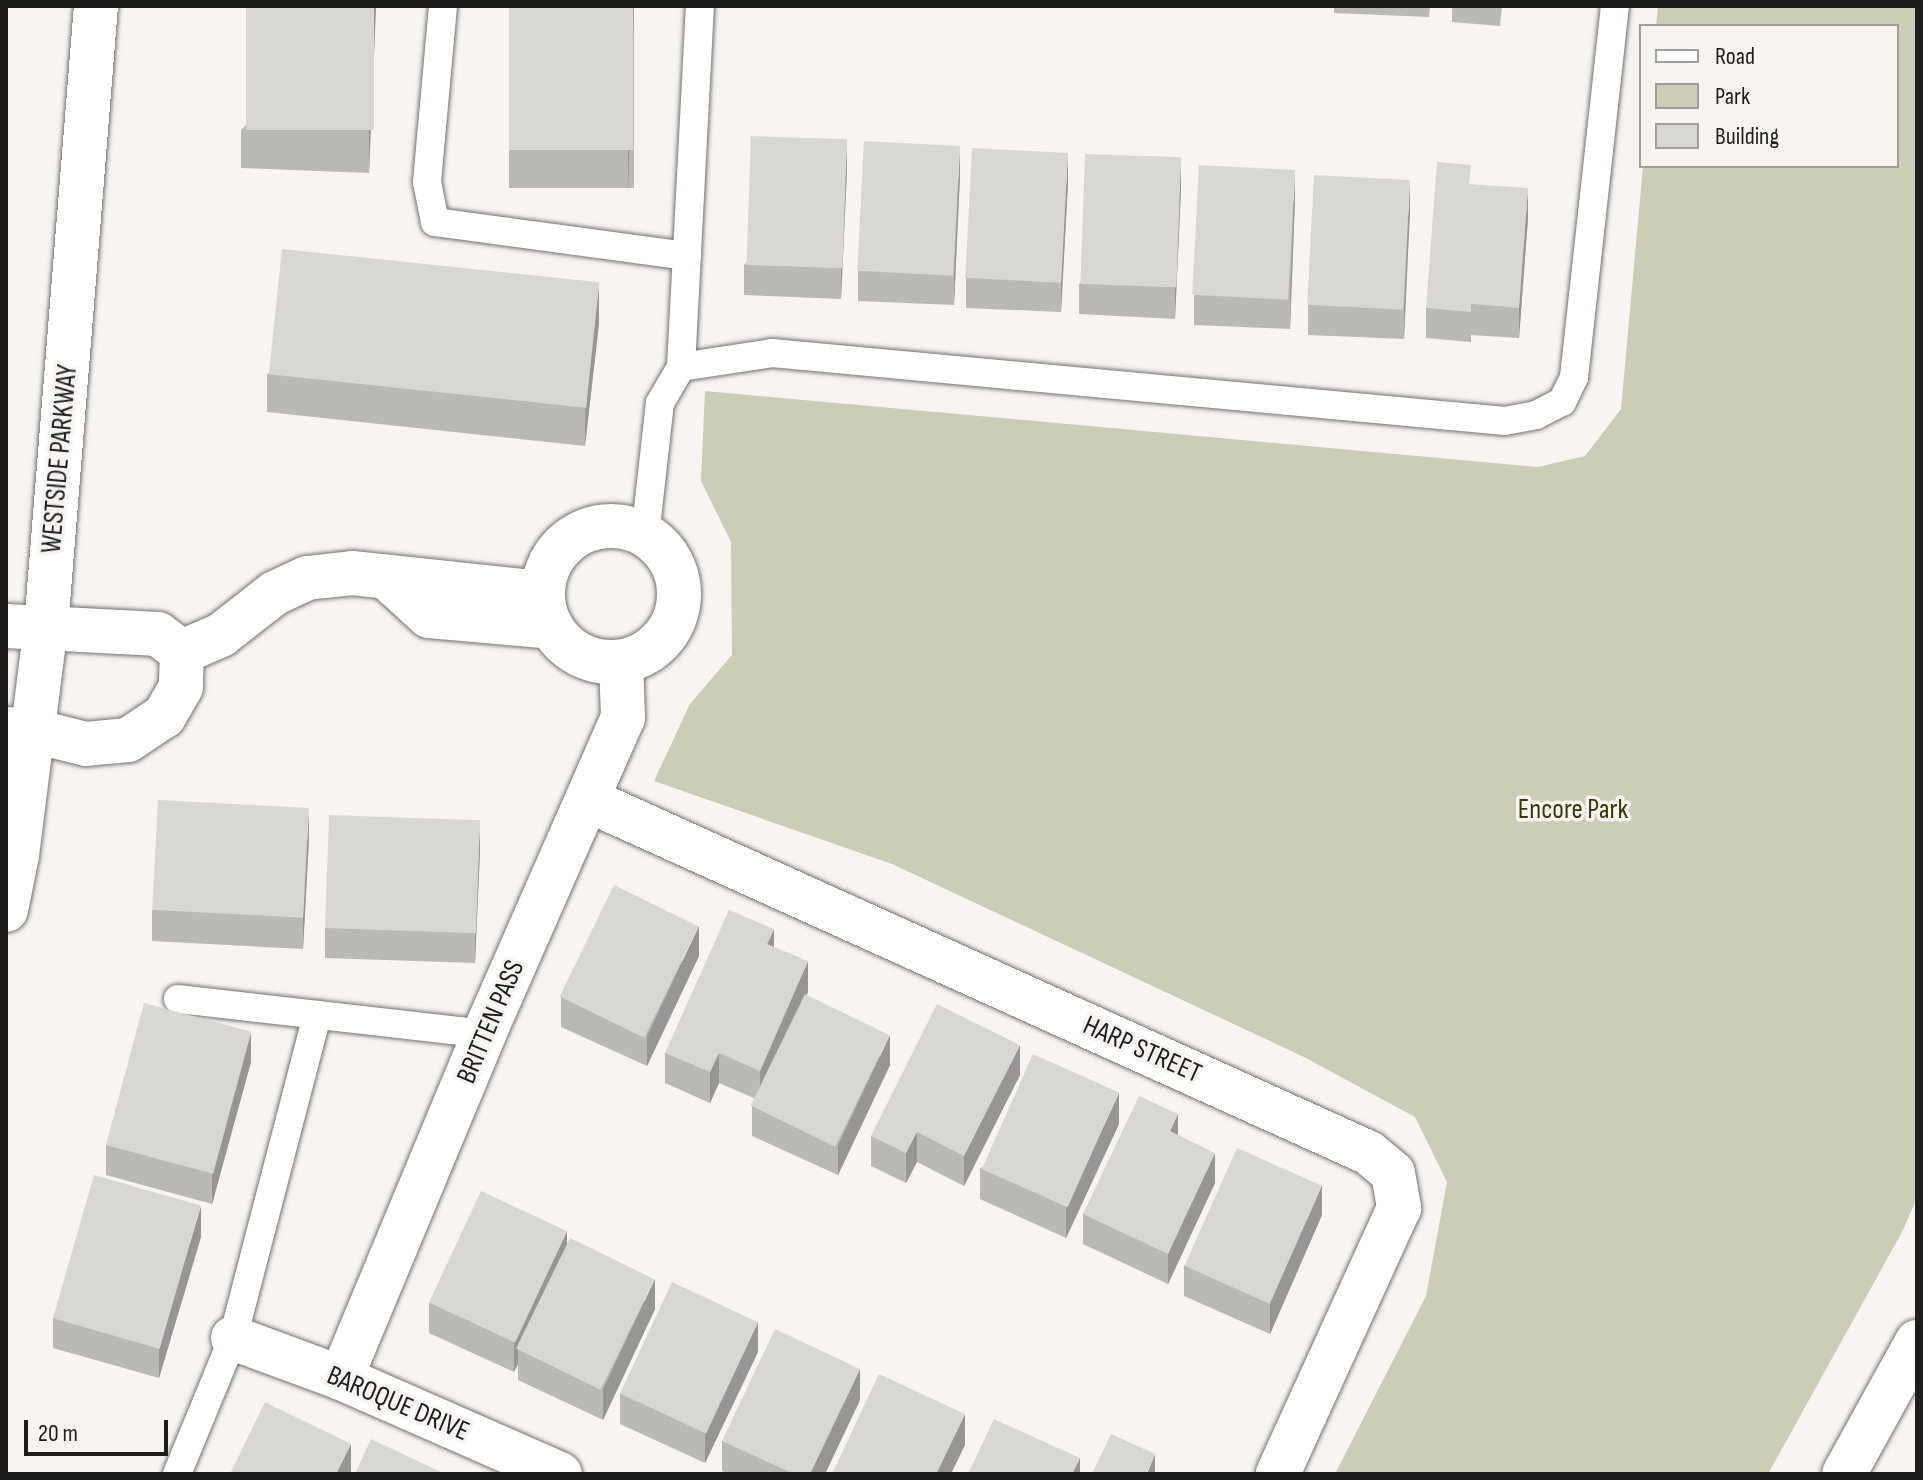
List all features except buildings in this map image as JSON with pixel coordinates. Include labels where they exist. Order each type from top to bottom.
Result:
[{"type":"street","name":"WESTSIDE PARKWAY","points":[[6,910],[26,626],[96,6]]},
{"type":"street","points":[[611,526],[645,536],[668,557],[678,579],[679,601],[673,623],[660,642],[642,655],[621,662],[598,662],[577,654],[560,640],[547,610],[544,578],[553,557],[568,540],[589,530],[611,526]]},
{"type":"street","points":[[182,652],[221,635],[275,593],[307,578],[352,573],[386,577],[547,610]]},
{"type":"street","points":[[26,626],[158,634],[182,652]]},
{"type":"street","points":[[20,730],[86,744],[128,740],[164,716],[181,687],[182,652]]},
{"type":"street","name":"BRITTEN PASS","points":[[341,1378],[484,1034],[623,718],[621,662]]},
{"type":"street","name":"HARP STREET","points":[[588,800],[1369,1153],[1393,1173],[1399,1208],[1278,1474]]},
{"type":"street","name":"BAROQUE DRIVE","points":[[233,1338],[341,1378],[560,1474]]},
{"type":"street","points":[[1844,1474],[1917,1342]]},
{"type":"lane","points":[[443,6],[427,182],[435,222],[687,256]]},
{"type":"lane","points":[[645,536],[660,403],[681,367],[700,6]]},
{"type":"lane","points":[[681,367],[772,353],[1494,421],[1536,415],[1562,402],[1574,377],[1615,6]]},
{"type":"lane","points":[[178,999],[484,1034]]},
{"type":"lane","points":[[177,1474],[233,1338],[317,1015]]},
{"type":"green space","name":"Encore Park","points":[[1658,6],[1917,6],[1917,1198],[1902,1232],[1768,1474],[1335,1474],[1426,1296],[1447,1182],[1415,1117],[1304,1057],[892,864],[654,781],[690,704],[732,655],[731,542],[701,481],[705,391],[1538,467],[1585,456],[1621,409],[1643,168],[1899,168],[1899,24],[1656,24]]}]
